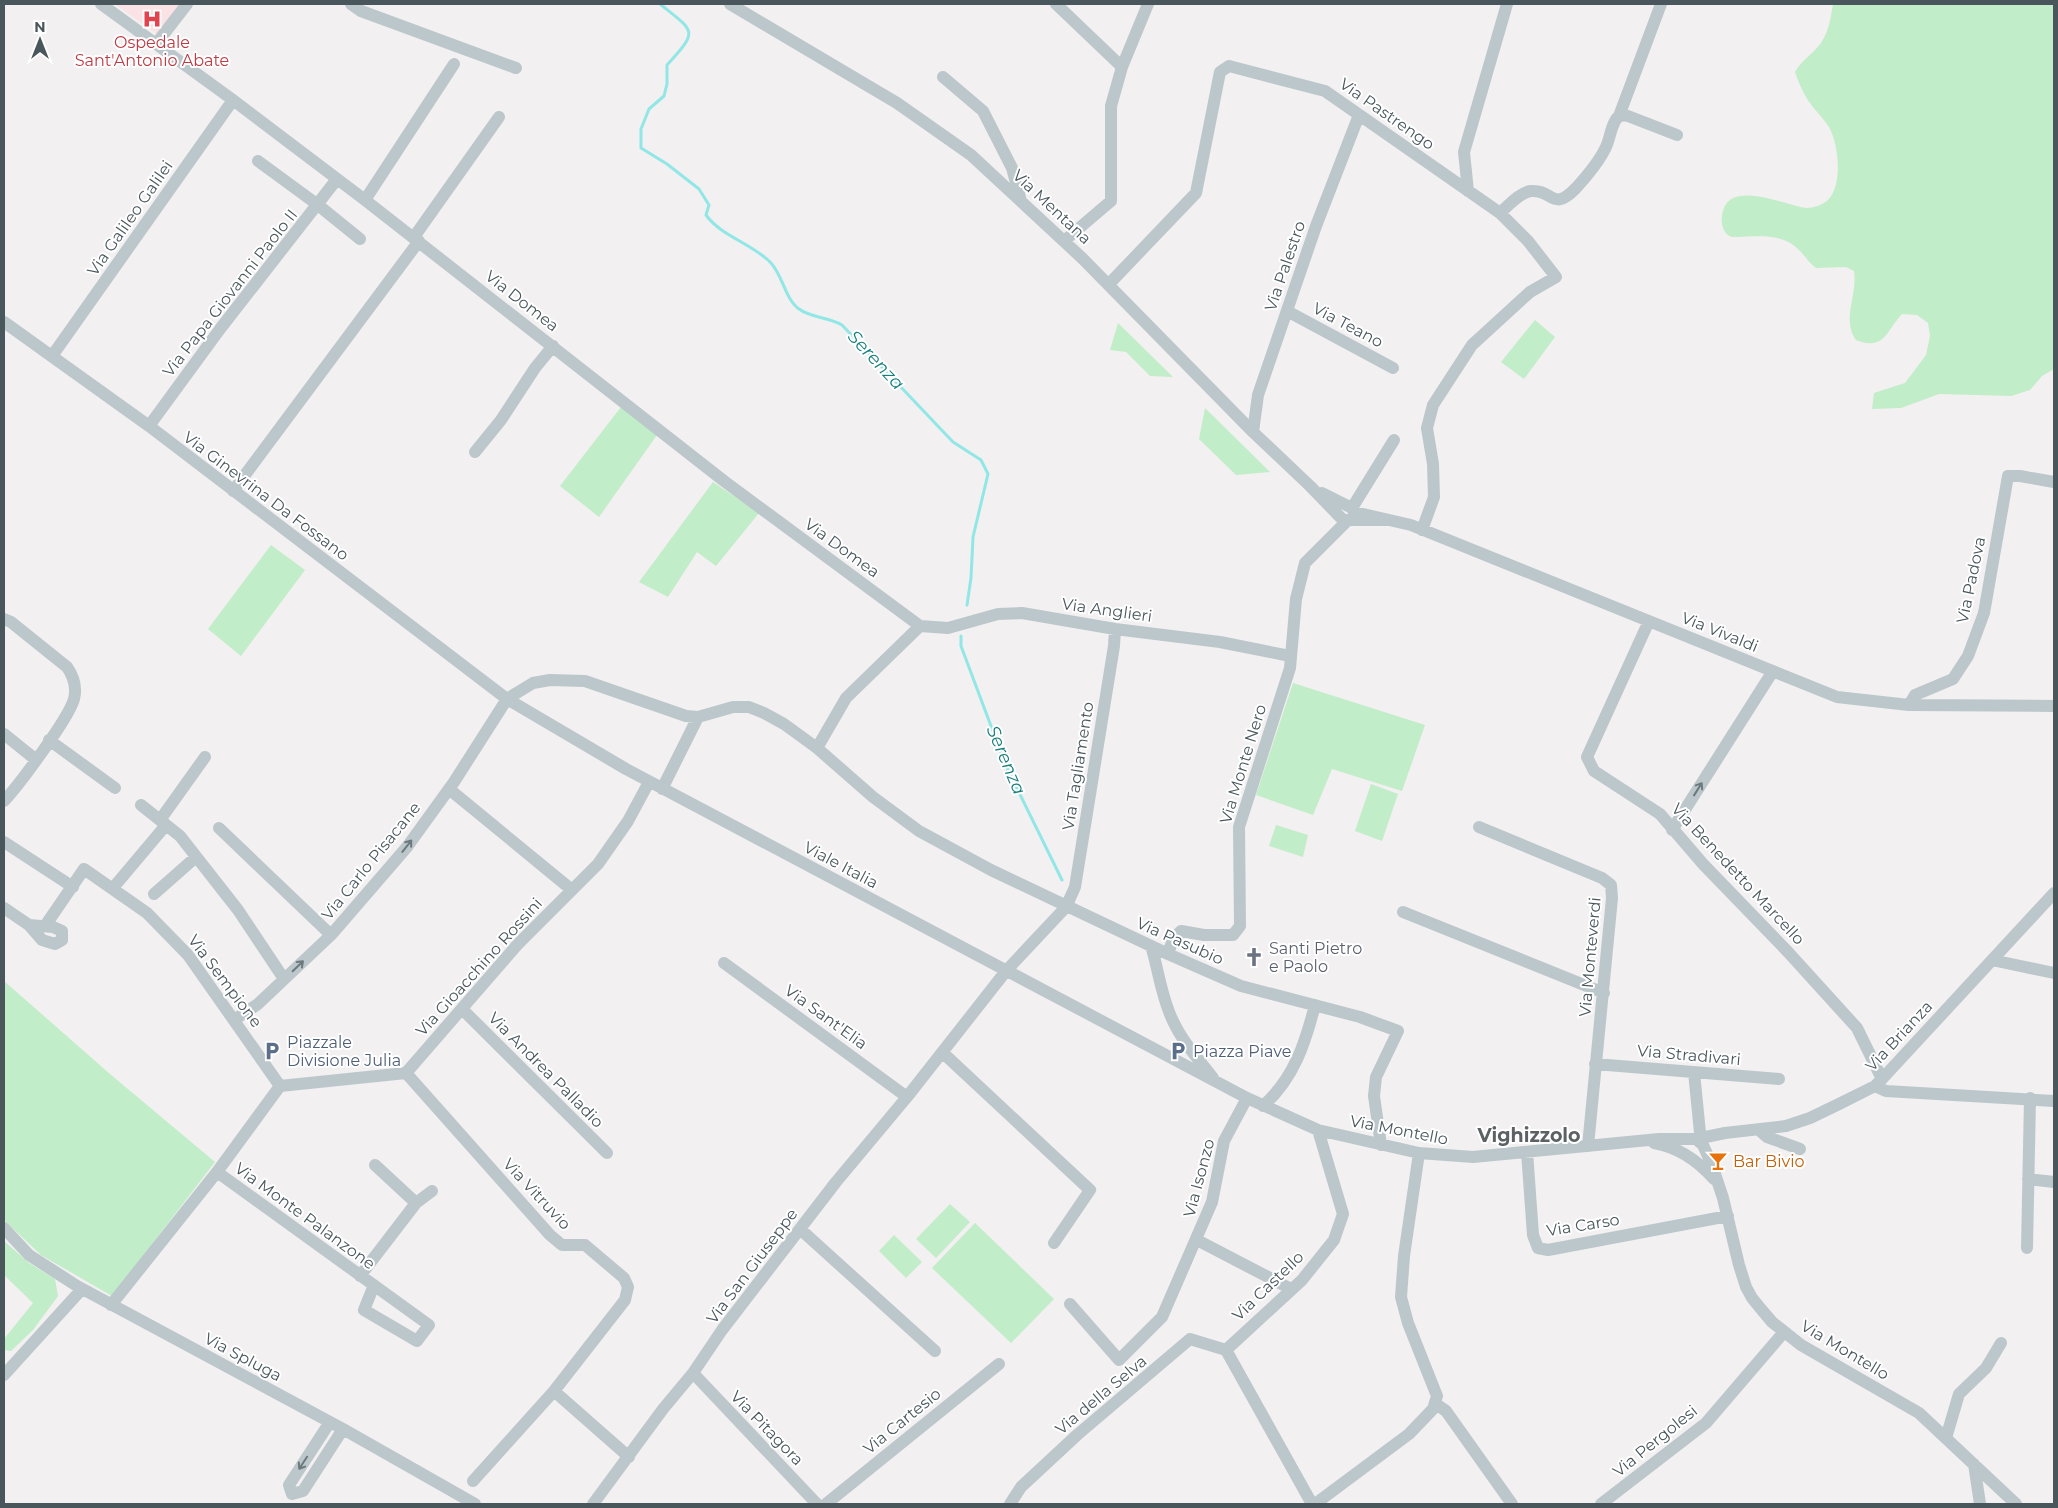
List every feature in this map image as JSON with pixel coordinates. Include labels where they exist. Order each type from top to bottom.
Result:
[{"type":"street","name":"Via Domea","points":[[101,4],[234,100],[417,239],[724,481],[920,626]]},
{"type":"street","points":[[156,44],[187,4]]},
{"type":"street","points":[[351,4],[361,11],[516,68]]},
{"type":"street","name":"Via Mentana","points":[[730,4],[897,103],[971,155],[1109,284],[1253,432],[1310,486],[1347,515]]},
{"type":"street","points":[[1056,4],[1122,67]]},
{"type":"street","points":[[1064,241],[1111,201],[1111,106],[1122,67],[1148,4]]},
{"type":"street","points":[[1468,191],[1464,152],[1507,4]]},
{"type":"street","points":[[1500,213],[1521,195],[1530,191],[1541,192],[1556,200],[1560,200],[1576,188],[1598,161],[1607,146],[1661,4]]},
{"type":"street","points":[[365,200],[454,64]]},
{"type":"street","name":"Via Pastrengo","points":[[1109,284],[1196,193],[1220,72],[1228,66],[1325,91],[1500,213],[1528,240],[1556,277],[1530,292],[1472,345],[1433,406],[1427,428],[1433,464],[1434,497],[1422,530]]},
{"type":"street","points":[[943,78],[983,111],[1012,168],[1021,201]]},
{"type":"street","name":"Via Galileo Galilei","points":[[52,356],[234,100]]},
{"type":"street","name":"Via Palestro","points":[[1253,432],[1258,395],[1316,226],[1359,115]]},
{"type":"street","points":[[1619,116],[1628,116],[1677,135]]},
{"type":"street","points":[[233,491],[417,239],[499,117]]},
{"type":"street","points":[[258,161],[360,239]]},
{"type":"street","name":"Via Papa Giovanni Paolo II","points":[[149,426],[220,329],[338,180]]},
{"type":"street","name":"Via Teano","points":[[1287,311],[1394,368]]},
{"type":"street","name":"Via Ginevrina Da Fossano","points":[[4,322],[149,426],[507,699]]},
{"type":"street","points":[[475,452],[501,420],[535,368],[553,346]]},
{"type":"street","name":"Via Monte Nero","points":[[1168,954],[1174,939],[1181,931],[1204,935],[1233,935],[1240,926],[1239,827],[1290,668],[1296,599],[1305,563],[1334,535],[1394,440]]},
{"type":"street","name":"Via Padova","points":[[1909,705],[1915,695],[1954,679],[1968,656],[1984,613],[2008,476],[2020,476],[2054,482]]},
{"type":"street","name":"Via Vivaldi","points":[[1347,515],[1388,520],[1422,530],[1837,697],[1909,705],[2054,706]]},
{"type":"street","name":"Via Anglieri","points":[[920,626],[948,628],[998,614],[1022,613],[1115,629],[1220,642],[1290,656]]},
{"type":"street","points":[[4,619],[11,622],[67,667],[73,676],[75,687],[71,707],[4,801]]},
{"type":"street","name":"Via Benedetto Marcello","points":[[1649,621],[1587,757],[1594,771],[1660,814],[1672,830],[1857,1028],[1878,1082]]},
{"type":"street","points":[[817,748],[846,698],[920,626]]},
{"type":"street","name":"Via Tagliamento","points":[[1066,907],[1075,887],[1114,646],[1115,629]]},
{"type":"street","points":[[1672,830],[1773,671]]},
{"type":"street","points":[[507,699],[533,684],[550,680],[585,681],[686,716],[698,717],[662,789]]},
{"type":"street","name":"Viale Italia","points":[[507,699],[649,782],[1216,1082]]},
{"type":"street","name":"Via Carlo Pisacane","points":[[234,1020],[258,1004],[330,935],[406,847],[449,789],[507,699]]},
{"type":"street","name":"Via Pasubio","points":[[698,717],[733,708],[749,707],[784,724],[817,748],[873,797],[919,831],[991,870],[1066,907],[1241,986],[1360,1017],[1398,1031],[1376,1077],[1374,1096],[1380,1146]]},
{"type":"street","points":[[4,734],[35,759]]},
{"type":"street","points":[[49,740],[115,788]]},
{"type":"street","points":[[113,888],[163,822],[205,758]]},
{"type":"street","name":"Via Gioacchino Rossini","points":[[406,1072],[517,945],[598,864],[628,821],[649,782]]},
{"type":"street","points":[[449,789],[572,890]]},
{"type":"street","points":[[141,804],[180,836],[238,910],[284,979]]},
{"type":"street","name":"Via Monteverdi","points":[[1479,827],[1602,878],[1611,885],[1612,898],[1604,993],[1595,1064],[1588,1146]]},
{"type":"street","points":[[219,828],[330,935]]},
{"type":"street","points":[[4,842],[73,887],[45,926]]},
{"type":"street","points":[[154,894],[196,857]]},
{"type":"street","name":"Via Sempione","points":[[73,887],[84,869],[147,913],[188,955],[280,1086]]},
{"type":"street","name":"Via Brianza","points":[[1700,1140],[1786,1126],[1810,1118],[1878,1082],[2054,894]]},
{"type":"street","name":"Via San Giuseppe","points":[[593,1504],[663,1409],[693,1373],[722,1330],[836,1182],[907,1097],[1006,971],[1066,907]]},
{"type":"street","points":[[4,908],[29,926],[42,940],[55,944],[62,940],[62,932],[53,927],[29,926]]},
{"type":"street","points":[[1403,912],[1604,993]]},
{"type":"street","points":[[1152,946],[1162,993],[1172,1021],[1216,1082],[1247,1098]]},
{"type":"street","points":[[1992,960],[2054,973]]},
{"type":"street","name":"Via Sant'Elia","points":[[724,963],[907,1097]]},
{"type":"street","points":[[1263,1106],[1275,1096],[1298,1062],[1307,1038],[1315,1005]]},
{"type":"street","name":"Via Andrea Palladio","points":[[462,1009],[607,1153]]},
{"type":"street","points":[[942,1052],[1090,1190],[1054,1243]]},
{"type":"street","name":"Via Stradivari","points":[[1595,1064],[1779,1079]]},
{"type":"street","points":[[280,1086],[406,1072]]},
{"type":"street","name":"Via Vitruvio","points":[[406,1072],[550,1235],[562,1245],[584,1245],[624,1278],[628,1287],[625,1300],[554,1391],[473,1481]]},
{"type":"street","points":[[1694,1072],[1700,1140],[1701,1156],[1689,1157],[1684,1145],[1700,1140]]},
{"type":"street","points":[[1878,1082],[1886,1091],[2030,1098],[2054,1101]]},
{"type":"street","name":"Via Monte Palanzone","points":[[111,1305],[217,1172],[280,1086]]},
{"type":"street","name":"Via Montello","points":[[1247,1098],[1318,1130],[1380,1146],[1448,1157],[1473,1157],[1669,1138],[1700,1140],[1718,1183],[1728,1216],[1739,1265],[1749,1292],[1761,1309],[1784,1332],[1801,1345],[1914,1409],[2016,1504]]},
{"type":"street","name":"Via Isonzo","points":[[1070,1304],[1119,1360],[1162,1317],[1212,1202],[1224,1141],[1247,1098]]},
{"type":"street","points":[[2027,1248],[2030,1098]]},
{"type":"street","name":"Via Castello","points":[[1226,1350],[1307,1274],[1334,1240],[1343,1214],[1318,1130]]},
{"type":"street","points":[[1759,1130],[1767,1137],[1800,1149]]},
{"type":"street","name":"Via Montello","points":[[1641,1141],[1667,1146],[1689,1157],[1703,1167],[1718,1183]]},
{"type":"street","name":"Via Carso","points":[[1527,1152],[1532,1234],[1538,1248],[1548,1250],[1728,1216]]},
{"type":"street","points":[[1226,1350],[1315,1504],[1423,1422],[1436,1404],[1435,1389],[1408,1323],[1401,1297],[1404,1256],[1419,1153]]},
{"type":"street","points":[[375,1165],[416,1203]]},
{"type":"street","name":"Via Monte Palanzone","points":[[217,1172],[429,1325],[417,1341],[364,1310],[374,1286]]},
{"type":"street","points":[[2028,1179],[2054,1182]]},
{"type":"street","points":[[360,1276],[416,1203],[432,1191]]},
{"type":"street","name":"Via Spluga","points":[[4,1228],[29,1254],[82,1289],[343,1429],[475,1504]]},
{"type":"street","points":[[800,1230],[935,1351]]},
{"type":"street","name":"Via Isonzo","points":[[1197,1240],[1291,1289]]},
{"type":"street","points":[[4,1375],[82,1289]]},
{"type":"street","name":"Via Pergolesi","points":[[1602,1504],[1706,1423],[1784,1332]]},
{"type":"street","name":"Via della Selva","points":[[1010,1504],[1021,1487],[1077,1434],[1190,1339],[1226,1350]]},
{"type":"street","points":[[1946,1438],[1959,1394],[1986,1368],[2001,1343]]},
{"type":"street","name":"Via Cartesio","points":[[826,1504],[999,1364]]},
{"type":"street","name":"Via Pitagora","points":[[693,1373],[817,1504]]},
{"type":"street","points":[[554,1391],[629,1457]]},
{"type":"street","points":[[1436,1404],[1446,1411],[1512,1504]]},
{"type":"street","points":[[330,1422],[289,1484],[292,1494],[303,1491],[343,1429]]},
{"type":"street","points":[[1974,1464],[1980,1504]]},
{"type":"shaded area","name":"Ospedale Sant'Antonio Abate","points":[[115,4],[180,4],[157,34]]},
{"type":"green space","points":[[1833,4],[2054,4],[2054,369],[2042,376],[2030,390],[2011,396],[1939,394],[1901,408],[1872,409],[1874,393],[1905,383],[1926,355],[1930,336],[1928,323],[1917,315],[1902,314],[1884,338],[1879,341],[1866,343],[1856,340],[1850,324],[1855,280],[1854,271],[1846,267],[1816,268],[1797,248],[1775,237],[1732,237],[1724,230],[1722,223],[1723,211],[1728,202],[1737,197],[1748,195],[1806,208],[1815,207],[1823,203],[1833,193],[1838,175],[1835,144],[1829,127],[1806,97],[1795,72],[1822,41],[1829,23]]},
{"type":"green space","points":[[1535,320],[1555,337],[1524,379],[1501,362]]},
{"type":"green space","points":[[1118,323],[1173,377],[1150,376],[1126,352],[1110,350]]},
{"type":"green space","points":[[621,407],[657,435],[599,517],[560,486]]},
{"type":"green space","points":[[1205,408],[1270,472],[1236,475],[1199,439]]},
{"type":"green space","points":[[713,482],[759,513],[716,566],[697,552],[668,597],[639,582]]},
{"type":"green space","points":[[271,545],[305,570],[241,656],[208,629]]},
{"type":"green space","points":[[1293,683],[1425,725],[1402,791],[1332,769],[1313,815],[1256,795]]},
{"type":"green space","points":[[1371,784],[1398,794],[1382,841],[1355,831]]},
{"type":"green space","points":[[1276,825],[1308,835],[1303,857],[1269,846]]},
{"type":"green space","points":[[4,981],[110,1074],[215,1162],[112,1296],[41,1255],[4,1220]]},
{"type":"green space","points":[[950,1204],[970,1222],[936,1258],[916,1239]]},
{"type":"green space","points":[[975,1223],[1054,1299],[1011,1343],[932,1268]]},
{"type":"green space","points":[[894,1235],[922,1262],[906,1278],[879,1251]]},
{"type":"green space","points":[[4,1241],[29,1263],[55,1279],[58,1296],[33,1330],[11,1351],[4,1350],[4,1339],[33,1303],[4,1275]]},
{"type":"waterway","name":"Serenza","points":[[660,4],[680,20],[689,32],[684,45],[667,65],[667,84],[664,96],[649,109],[641,129],[641,148],[667,164],[699,189],[709,205],[706,215],[720,229],[755,250],[771,263],[794,305],[804,312],[842,325],[953,442],[981,460],[988,474],[973,537],[971,578],[967,605]]},
{"type":"waterway","name":"Serenza","points":[[961,636],[961,646],[1006,766],[1062,880]]},
{"type":"place","name":"Ospedale Sant'Antonio Abate","points":[[152,19]]},
{"type":"place","name":"Santi Pietro e Paolo","points":[[1254,957]]},
{"type":"place","name":"Piazzale Divisione Julia","points":[[272,1051]]},
{"type":"place","name":"Piazza Piave","points":[[1178,1051]]},
{"type":"place","name":"Bar Bivio","points":[[1718,1161]]},
{"type":"district","name":"Vighizzolo","points":[[1529,1135]]}]
